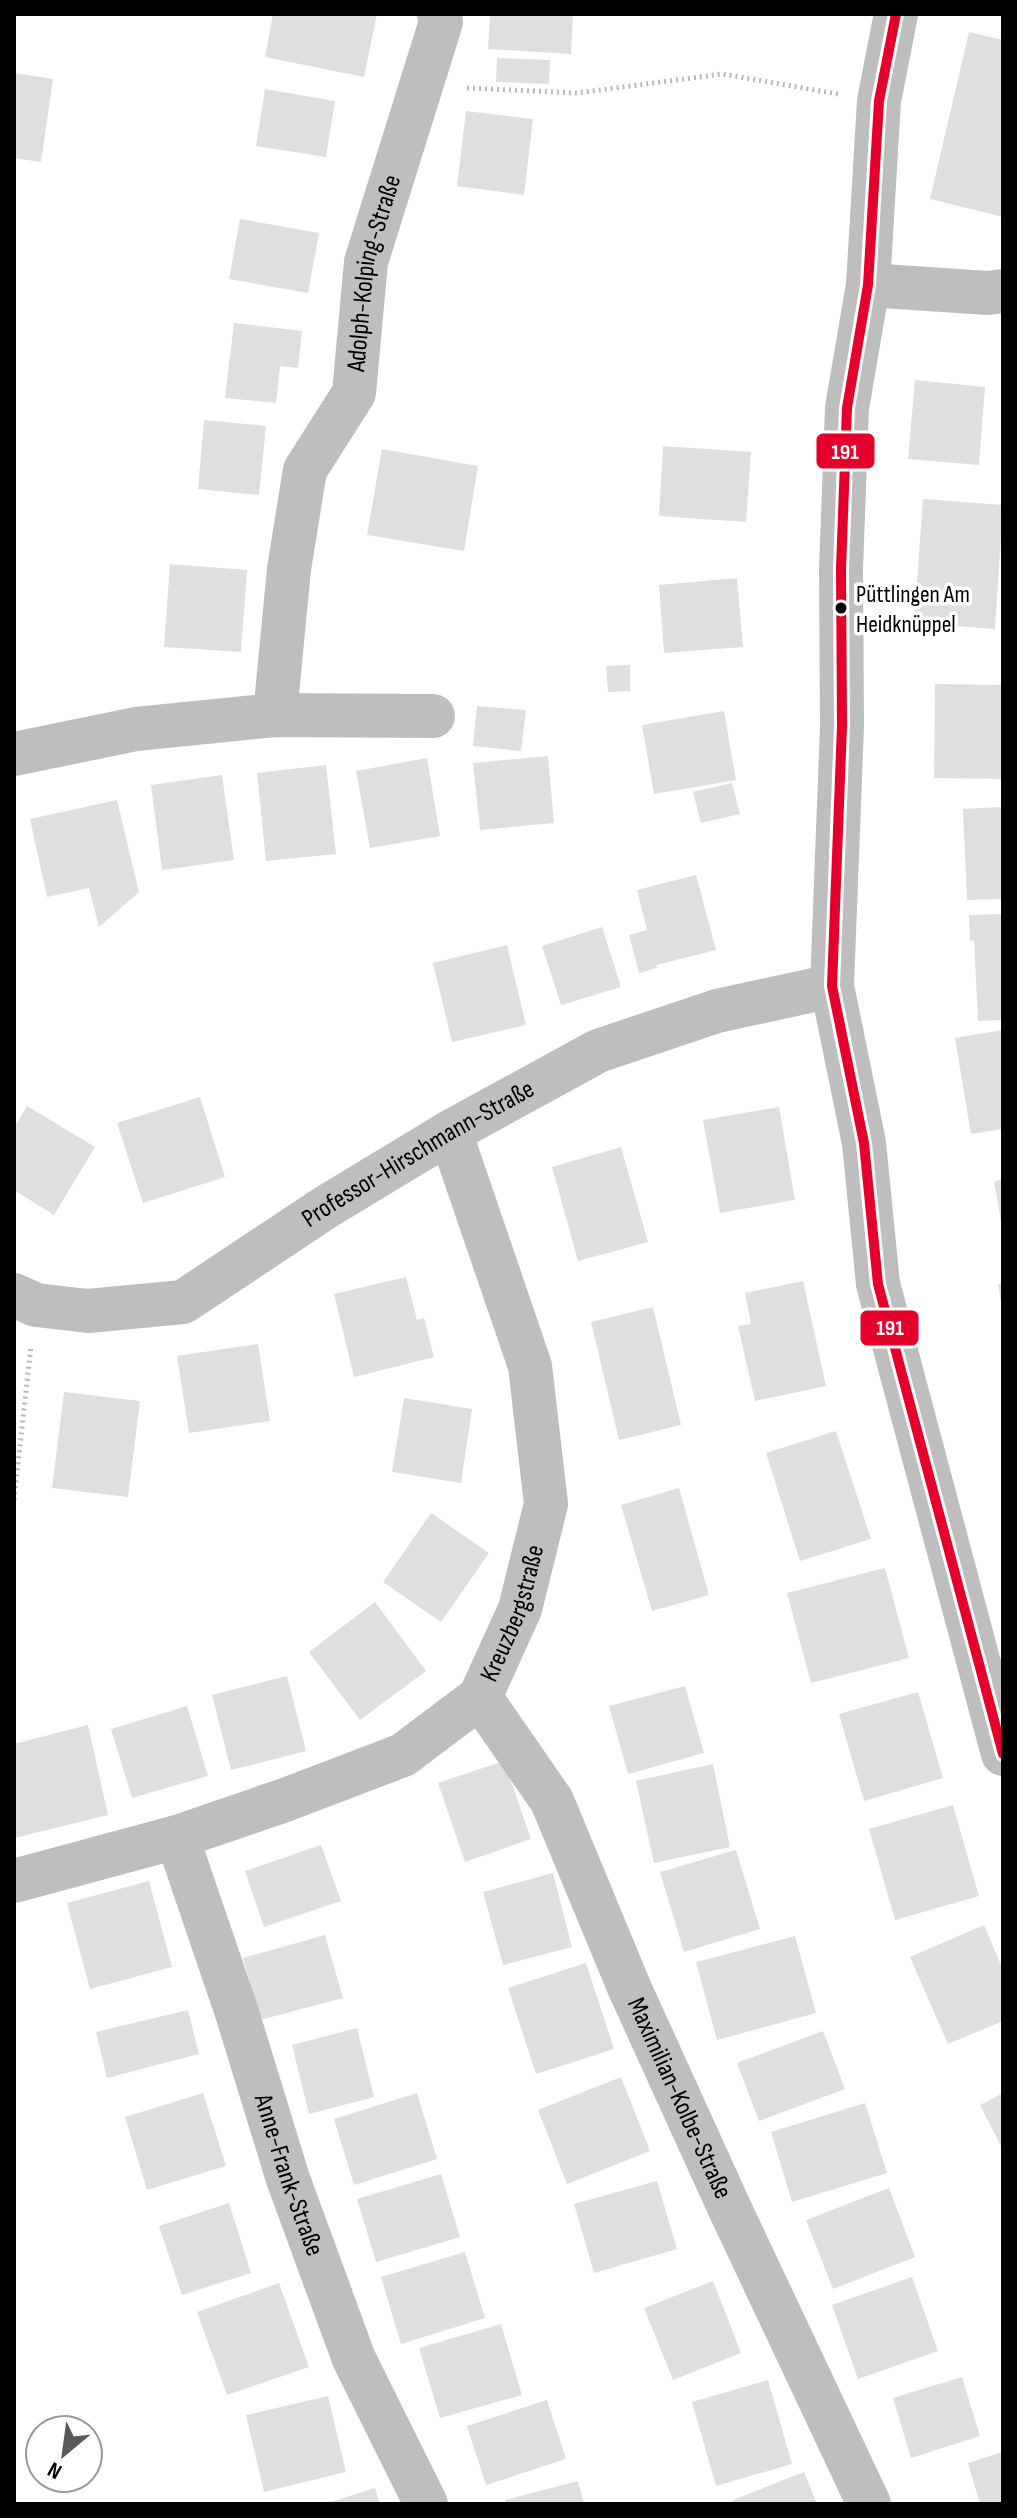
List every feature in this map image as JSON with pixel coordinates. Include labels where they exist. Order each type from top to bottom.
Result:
[{"type":"street","name":"Adolph-Kolping-Straße","points":[[275,715],[289,569],[305,470],[354,393],[366,262],[441,22],[439,14]]},
{"type":"street","points":[[896,14],[879,101],[868,285],[847,408],[841,569],[842,726],[832,986],[864,1143],[878,1284],[1003,1754]]},
{"type":"street","points":[[868,285],[988,293],[1003,291]]},
{"type":"street","points":[[14,754],[136,729],[275,715],[433,716]]},
{"type":"street","name":"Professor-Hirschmann-Straße","points":[[25,1300],[88,1311],[183,1302],[326,1207],[450,1132],[598,1051],[717,1011],[832,986]]},
{"type":"street","name":"Kreuzbergstraße","points":[[14,1881],[177,1837],[403,1755],[480,1697],[520,1609],[546,1504],[530,1366],[450,1132]]},
{"type":"street","name":"Maximilian-Kolbe-Straße","points":[[480,1697],[552,1801],[635,2001],[869,2504]]},
{"type":"street","name":"Anne-Frank-Straße","points":[[177,1837],[237,2013],[288,2179],[348,2344],[426,2504]]},
{"type":"path","points":[[422,86],[577,93],[722,74],[879,101]]},
{"type":"path","points":[[14,1500],[25,1300]]},
{"type":"building","points":[[273,14],[377,14],[364,77],[265,57]]},
{"type":"building","points":[[490,14],[573,14],[571,54],[488,49]]},
{"type":"building","points":[[969,32],[1003,40],[1003,217],[930,199]]},
{"type":"building","points":[[497,58],[550,60],[549,84],[496,82]]},
{"type":"building","points":[[14,73],[53,79],[41,162],[14,158]]},
{"type":"building","points":[[265,89],[335,101],[326,157],[256,146]]},
{"type":"building","points":[[466,111],[533,119],[524,195],[457,186]]},
{"type":"building","points":[[240,219],[319,233],[308,293],[229,279]]},
{"type":"building","points":[[234,323],[302,331],[298,368],[280,366],[276,403],[225,398]]},
{"type":"building","points":[[915,380],[985,387],[979,465],[908,459]]},
{"type":"building","points":[[204,420],[266,426],[259,495],[198,489]]},
{"type":"building","points":[[663,446],[751,452],[746,522],[659,516]]},
{"type":"building","points":[[382,449],[478,466],[464,551],[367,535]]},
{"type":"building","points":[[923,499],[1003,505],[995,629],[914,623]]},
{"type":"building","points":[[170,564],[247,570],[241,652],[164,647]]},
{"type":"building","points":[[737,578],[743,647],[664,653],[659,585]]},
{"type":"building","points":[[630,665],[630,691],[608,692],[606,666]]},
{"type":"building","points":[[935,684],[1003,685],[1003,779],[934,778]]},
{"type":"building","points":[[477,706],[526,710],[521,751],[473,746]]},
{"type":"building","points":[[724,711],[736,780],[654,794],[642,725]]},
{"type":"building","points":[[548,756],[554,823],[480,830],[473,763]]},
{"type":"building","points":[[427,758],[440,836],[370,848],[356,771]]},
{"type":"building","points":[[326,765],[336,854],[266,861],[257,773]]},
{"type":"building","points":[[222,775],[234,860],[162,870],[151,785]]},
{"type":"building","points":[[732,783],[740,814],[701,823],[693,792]]},
{"type":"building","points":[[117,800],[139,892],[99,927],[89,888],[47,897],[30,819]]},
{"type":"building","points":[[1003,807],[1003,899],[967,900],[963,809]]},
{"type":"building","points":[[696,875],[716,950],[656,965],[657,968],[639,973],[629,935],[647,930],[637,890]]},
{"type":"building","points":[[1003,914],[1003,1020],[978,1021],[974,940],[970,941],[969,915]]},
{"type":"building","points":[[602,927],[621,987],[561,1005],[542,946]]},
{"type":"building","points":[[507,945],[526,1025],[452,1042],[433,963]]},
{"type":"building","points":[[1003,1030],[1003,1129],[971,1134],[955,1038]]},
{"type":"building","points":[[200,1097],[225,1177],[143,1203],[117,1123]]},
{"type":"building","points":[[27,1106],[95,1147],[54,1215],[14,1190],[14,1128]]},
{"type":"building","points":[[779,1107],[795,1200],[720,1213],[703,1120]]},
{"type":"building","points":[[621,1147],[648,1242],[578,1261],[552,1167]]},
{"type":"building","points":[[1003,1179],[1003,1221],[1001,1221],[994,1181]]},
{"type":"building","points":[[406,1277],[417,1320],[424,1318],[434,1357],[354,1377],[334,1294]]},
{"type":"building","points":[[803,1281],[826,1386],[755,1401],[738,1326],[751,1324],[745,1293]]},
{"type":"building","points":[[1003,1283],[1003,1302],[1001,1302],[998,1284]]},
{"type":"building","points":[[653,1307],[681,1425],[619,1440],[591,1322]]},
{"type":"building","points":[[258,1344],[270,1421],[189,1433],[177,1356]]},
{"type":"building","points":[[64,1392],[140,1401],[128,1497],[52,1488]]},
{"type":"building","points":[[404,1398],[472,1409],[461,1483],[392,1472]]},
{"type":"building","points":[[836,1431],[871,1539],[800,1561],[766,1453]]},
{"type":"building","points":[[679,1488],[709,1595],[652,1611],[621,1505]]},
{"type":"building","points":[[431,1513],[489,1553],[441,1622],[383,1582]]},
{"type":"building","points":[[885,1568],[909,1658],[811,1683],[787,1593]]},
{"type":"building","points":[[375,1602],[426,1671],[360,1720],[309,1652]]},
{"type":"building","points":[[287,1676],[306,1751],[231,1770],[212,1695]]},
{"type":"building","points":[[685,1686],[704,1753],[628,1774],[609,1706]]},
{"type":"building","points":[[918,1692],[943,1778],[864,1801],[839,1714]]},
{"type":"building","points":[[187,1706],[208,1776],[132,1798],[111,1729]]},
{"type":"building","points":[[88,1725],[108,1815],[14,1838],[14,1744]]},
{"type":"building","points":[[504,1761],[531,1839],[465,1862],[438,1783]]},
{"type":"building","points":[[713,1764],[730,1847],[654,1863],[636,1781]]},
{"type":"building","points":[[953,1805],[979,1896],[895,1920],[869,1829]]},
{"type":"building","points":[[321,1845],[341,1901],[264,1927],[245,1871]]},
{"type":"building","points":[[736,1850],[760,1929],[684,1952],[660,1872]]},
{"type":"building","points":[[553,1873],[572,1947],[503,1965],[483,1892]]},
{"type":"building","points":[[149,1881],[172,1967],[90,1989],[67,1903]]},
{"type":"building","points":[[984,1925],[1003,1970],[1003,2021],[948,2044],[910,1957]]},
{"type":"building","points":[[325,1935],[343,1998],[260,2020],[243,1958]]},
{"type":"building","points":[[795,1936],[816,2013],[717,2040],[696,1962]]},
{"type":"building","points":[[586,1963],[614,2049],[536,2074],[508,1988]]},
{"type":"building","points":[[188,2010],[199,2054],[107,2078],[96,2032]]},
{"type":"building","points":[[357,2028],[374,2097],[309,2114],[292,2045]]},
{"type":"building","points":[[823,2031],[845,2089],[759,2121],[737,2063]]},
{"type":"building","points":[[621,2077],[650,2151],[567,2184],[538,2110]]},
{"type":"building","points":[[203,2093],[226,2166],[147,2190],[125,2117]]},
{"type":"building","points":[[417,2093],[437,2159],[354,2185],[334,2119]]},
{"type":"building","points":[[1003,2093],[1003,2150],[980,2105]]},
{"type":"building","points":[[865,2103],[887,2173],[792,2202],[771,2132]]},
{"type":"building","points":[[441,2174],[460,2237],[376,2262],[357,2199]]},
{"type":"building","points":[[657,2181],[677,2249],[594,2273],[574,2204]]},
{"type":"building","points":[[889,2188],[915,2257],[833,2289],[806,2220]]},
{"type":"building","points":[[229,2203],[251,2273],[182,2295],[159,2226]]},
{"type":"building","points":[[465,2252],[485,2318],[401,2344],[381,2277]]},
{"type":"building","points":[[912,2277],[938,2351],[858,2379],[832,2305]]},
{"type":"building","points":[[713,2281],[741,2353],[673,2380],[644,2308]]},
{"type":"building","points":[[279,2283],[309,2367],[227,2395],[197,2312]]},
{"type":"building","points":[[501,2324],[522,2395],[440,2418],[419,2348]]},
{"type":"building","points":[[962,2377],[980,2436],[911,2458],[893,2398]]},
{"type":"building","points":[[768,2380],[792,2464],[716,2486],[692,2402]]},
{"type":"building","points":[[328,2396],[346,2472],[264,2492],[246,2415]]},
{"type":"building","points":[[547,2400],[566,2459],[486,2485],[467,2426]]},
{"type":"building","points":[[1003,2452],[1003,2504],[980,2504],[968,2463]]},
{"type":"building","points":[[804,2472],[817,2504],[734,2504],[733,2500]]},
{"type":"building","points":[[578,2481],[584,2504],[506,2504],[505,2500]]},
{"type":"building","points":[[375,2488],[380,2504],[328,2504],[328,2503]]},
{"type":"transit line","name":"191","points":[[896,14],[879,101],[868,285],[847,408],[841,569],[842,726],[832,986],[864,1143],[878,1284],[1003,1754]]},
{"type":"place","name":"Püttlingen Am Heidknüppel","points":[[841,608]]}]
